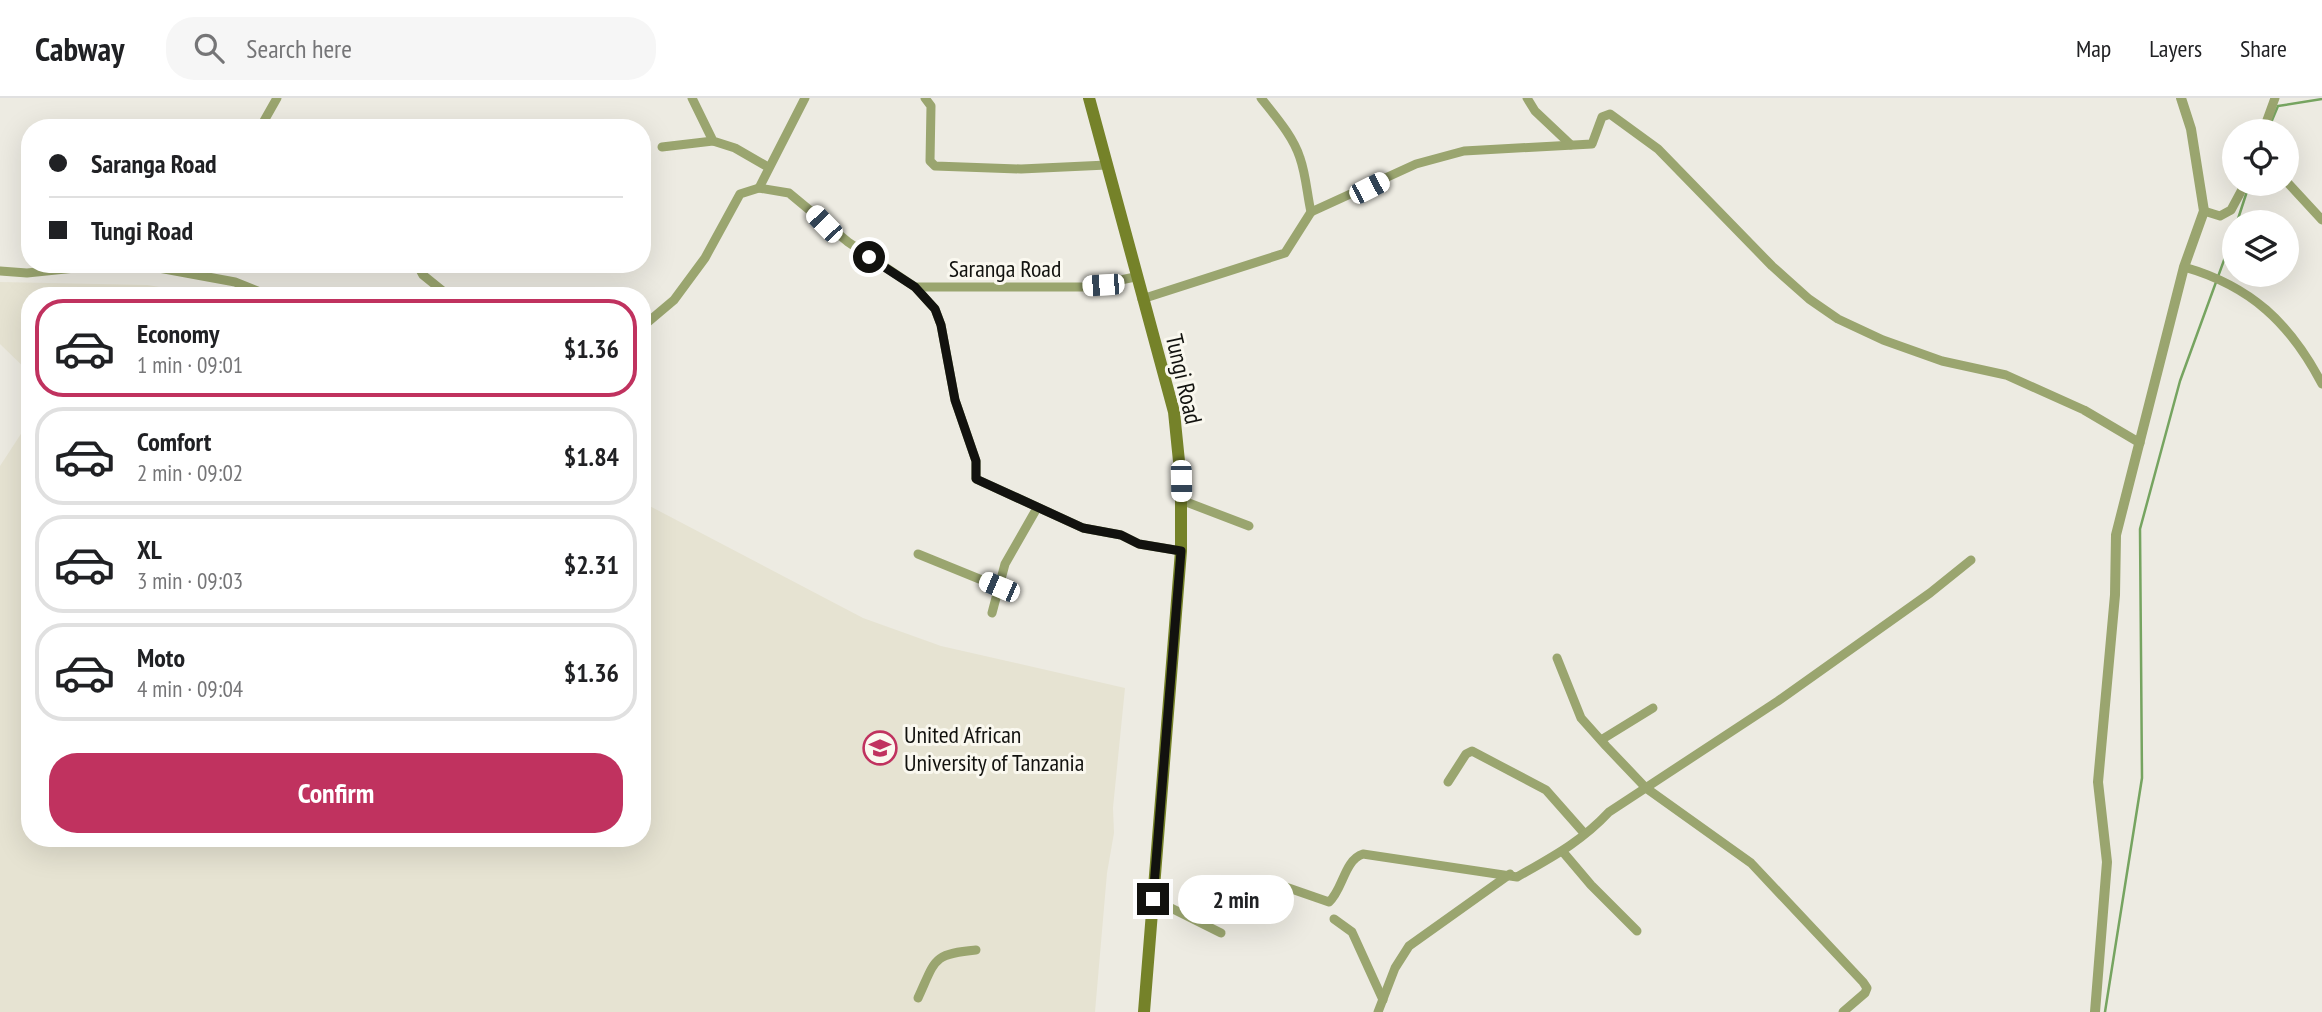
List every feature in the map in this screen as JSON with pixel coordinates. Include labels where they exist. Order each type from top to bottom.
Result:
[{"type":"main road","name":"Tungi Road","points":[[1089,98],[1135,277],[1174,412],[1181,500],[1181,551],[1144,1012]]},
{"type":"street","points":[[265,119],[277,98]]},
{"type":"street","points":[[692,98],[713,141]]},
{"type":"street","points":[[651,319],[674,300],[705,258],[740,194],[759,188],[805,98]]},
{"type":"street","points":[[925,98],[931,106],[930,160],[934,166],[1021,169],[1107,165]]},
{"type":"street","points":[[1261,98],[1282,124],[1300,156],[1311,212]]},
{"type":"street","points":[[1527,98],[1535,111],[1571,145]]},
{"type":"street","points":[[2095,1012],[2107,862],[2098,782],[2115,596],[2116,536],[2184,267],[2204,211],[2191,129],[2181,98]]},
{"type":"street","points":[[2267,119],[2274,98]]},
{"type":"street","points":[[1142,299],[1285,253],[1311,212],[1416,164],[1482,148],[1592,144],[1602,117],[1609,114],[1658,149],[1772,266],[1808,299],[1838,319],[1883,340],[1942,361],[2006,375],[2084,410],[2140,443]]},
{"type":"street","points":[[662,147],[713,141],[735,148],[768,167]]},
{"type":"street","name":"Saranga Road","points":[[759,188],[789,192],[832,230],[915,287],[1087,286],[1135,277]]},
{"type":"street","points":[[2299,195],[2322,220]]},
{"type":"street","points":[[2204,211],[2220,216],[2231,211],[2239,196]]},
{"type":"street","points":[[2184,267],[2219,277],[2278,318],[2296,338],[2322,384]]},
{"type":"street","points":[[0,271],[21,272]]},
{"type":"street","points":[[190,273],[248,287]]},
{"type":"street","points":[[422,273],[438,287]]},
{"type":"street","points":[[915,287],[935,309],[941,325],[955,400],[976,461],[976,479],[1083,528],[1121,535],[1139,544],[1181,551]]},
{"type":"street","points":[[1181,500],[1249,526]]},
{"type":"street","points":[[992,612],[1005,564],[1037,508]]},
{"type":"street","points":[[918,554],[999,587]]},
{"type":"street","points":[[1280,886],[1329,902],[1335,897],[1354,859],[1363,854],[1517,877],[1563,852],[1609,812],[1778,701],[1930,593],[1971,560]]},
{"type":"street","points":[[1557,658],[1581,718],[1646,788],[1752,863],[1826,945],[1841,956],[1867,988],[1843,1012]]},
{"type":"street","points":[[1601,740],[1653,708]]},
{"type":"street","points":[[1448,782],[1466,754],[1472,751],[1546,790],[1584,833]]},
{"type":"street","points":[[1563,852],[1591,885],[1637,931]]},
{"type":"street","points":[[1378,1012],[1395,968],[1409,946],[1510,874]]},
{"type":"street","points":[[1153,899],[1221,933]]},
{"type":"street","points":[[1334,919],[1352,932],[1384,1002]]},
{"type":"street","points":[[918,998],[936,961],[948,953],[976,950]]},
{"type":"shaded area","points":[[0,282],[159,287],[21,287],[21,364],[0,344]]},
{"type":"shaded area","name":"United African University of Tanzania","points":[[21,434],[21,847],[651,847],[651,507],[863,618],[941,646],[1125,688],[1113,808],[1114,833],[1107,873],[1095,1012],[0,1012],[0,466]]},
{"type":"waterway","points":[[2273,119],[2278,106],[2322,99]]},
{"type":"waterway","points":[[2241,210],[2245,196]]},
{"type":"waterway","points":[[2105,1012],[2142,778],[2140,529],[2180,381],[2222,266]]},
{"type":"place","name":"United African University of Tanzania","points":[[880,748]]},
{"type":"route","points":[[869,257],[905,283],[915,287],[935,309],[941,325],[955,400],[976,461],[976,479],[1083,528],[1121,535],[1139,544],[1181,551],[1153,899]]}]
